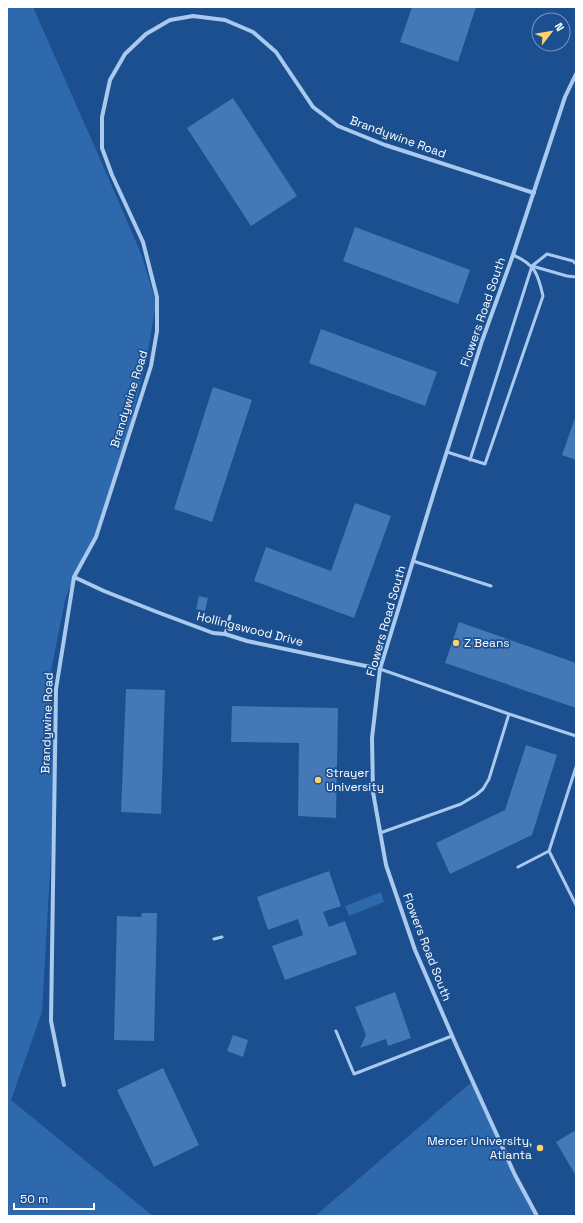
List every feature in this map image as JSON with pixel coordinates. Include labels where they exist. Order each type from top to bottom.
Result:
[{"type":"street","name":"Brandywine Road","points":[[64,1085],[51,1021],[56,697],[74,577],[96,537],[151,366],[157,331],[157,297],[144,242],[112,175],[102,148],[102,118],[110,80],[125,54],[146,34],[170,20],[193,16],[225,20],[252,32],[276,52],[313,107],[338,126],[385,144],[534,193]]},
{"type":"street","name":"Flowers Road South","points":[[537,1216],[515,1175],[452,1036],[415,950],[386,866],[373,792],[372,738],[380,669],[413,561],[482,341],[514,255],[565,97],[576,74]]},
{"type":"street","name":"Hollingswood Drive","points":[[74,577],[104,591],[213,633],[225,634],[247,641],[380,669]]},
{"type":"lane","points":[[470,460],[532,266],[547,254],[573,261],[576,264]]},
{"type":"lane","points":[[447,452],[485,464],[543,296],[538,275],[532,266],[524,259],[514,255]]},
{"type":"lane","points":[[532,266],[567,276],[576,277]]},
{"type":"lane","points":[[413,561],[492,586]]},
{"type":"lane","points":[[225,634],[230,616]]},
{"type":"lane","points":[[380,669],[576,736]]},
{"type":"lane","points":[[380,834],[461,804],[480,792],[489,779],[509,714]]},
{"type":"lane","points":[[576,767],[549,851],[576,904]]},
{"type":"lane","points":[[518,867],[549,851]]},
{"type":"lane","points":[[214,939],[222,937]]},
{"type":"lane","points":[[336,1031],[354,1074],[452,1036]]},
{"type":"shaded area","points":[[7,7],[33,7],[142,256],[156,303],[147,357],[129,432],[94,537],[66,596],[50,676],[55,785],[42,1012],[11,1100],[153,1216],[7,1216]]},
{"type":"shaded area","points":[[381,892],[384,902],[349,916],[345,906]]},
{"type":"shaded area","points":[[474,1080],[535,1216],[315,1216]]},
{"type":"building","points":[[412,7],[476,7],[458,62],[400,42]]},
{"type":"building","points":[[233,98],[297,196],[251,226],[187,128]]},
{"type":"building","points":[[355,227],[470,270],[458,304],[343,261]]},
{"type":"building","points":[[321,329],[437,372],[425,406],[309,363]]},
{"type":"building","points":[[213,387],[252,400],[212,522],[174,509]]},
{"type":"building","points":[[576,415],[576,460],[562,455]]},
{"type":"building","points":[[355,503],[391,516],[354,618],[254,581],[266,547],[331,571]]},
{"type":"building","points":[[199,596],[208,598],[205,611],[196,609]]},
{"type":"building","points":[[459,622],[576,663],[576,708],[445,663]]},
{"type":"building","points":[[126,689],[165,690],[161,814],[121,812]]},
{"type":"building","name":"Strayer University","points":[[232,706],[338,708],[336,818],[298,816],[299,743],[231,742]]},
{"type":"building","points":[[526,745],[557,755],[532,835],[450,874],[436,843],[505,810]]},
{"type":"building","points":[[329,871],[341,906],[323,912],[329,927],[345,921],[357,954],[285,980],[272,946],[303,935],[298,919],[268,930],[257,897]]},
{"type":"building","points":[[142,913],[157,913],[154,1041],[114,1040],[117,916],[141,917]]},
{"type":"building","points":[[395,992],[411,1038],[388,1046],[386,1039],[360,1048],[366,1035],[355,1007]]},
{"type":"building","points":[[233,1035],[248,1040],[243,1057],[227,1051]]},
{"type":"building","points":[[163,1068],[199,1145],[154,1167],[117,1090]]},
{"type":"building","points":[[576,1130],[576,1176],[556,1142]]},
{"type":"place","name":"Z Beans","points":[[456,643]]},
{"type":"place","name":"Strayer University","points":[[318,780]]},
{"type":"place","name":"Mercer University, Atlanta","points":[[540,1148]]}]
